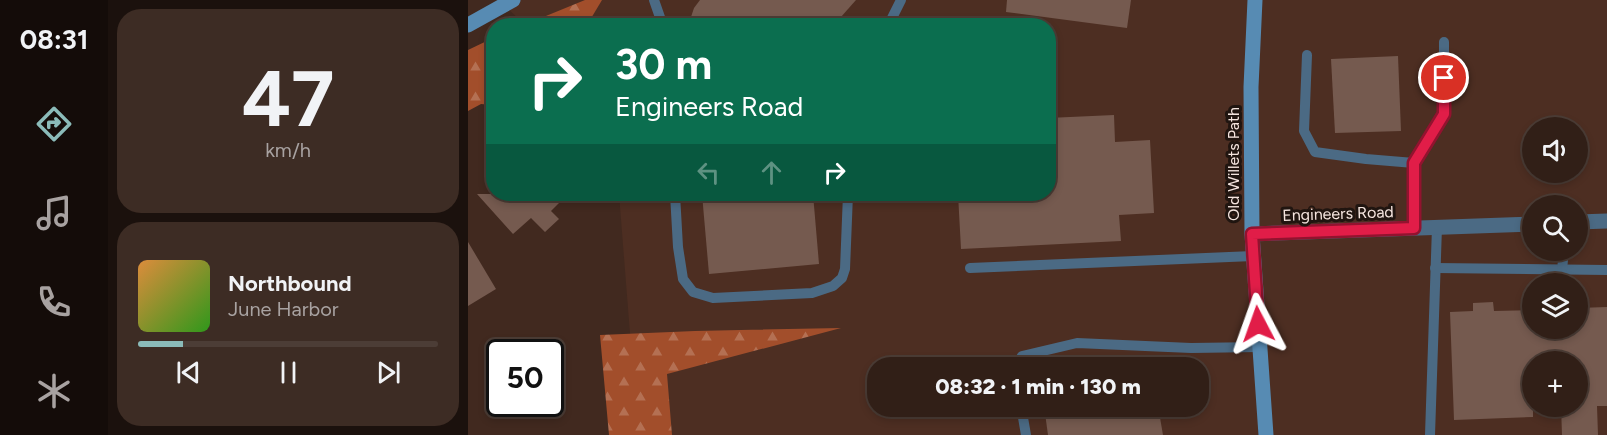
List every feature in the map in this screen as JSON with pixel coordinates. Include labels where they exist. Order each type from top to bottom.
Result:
[{"type":"main road","points":[[468,25],[513,0]]},
{"type":"main road","name":"Old Willets Path","points":[[1255,0],[1251,87],[1252,234],[1266,435]]},
{"type":"street","points":[[1588,222],[1607,221]]},
{"type":"street","name":"Engineers Road","points":[[1252,234],[1522,224]]},
{"type":"lane","points":[[654,0],[660,18]]},
{"type":"lane","points":[[892,18],[901,0]]},
{"type":"lane","points":[[1414,228],[1414,163],[1444,114],[1444,42]]},
{"type":"lane","points":[[1307,55],[1304,131],[1315,152],[1414,163]]},
{"type":"lane","points":[[675,201],[678,247],[683,279],[693,292],[714,298],[812,292],[833,286],[842,278],[845,268],[848,201]]},
{"type":"lane","points":[[1430,435],[1437,227]]},
{"type":"lane","points":[[970,268],[1253,256]]},
{"type":"lane","points":[[1563,261],[1563,270]]},
{"type":"lane","points":[[1435,268],[1607,270]]},
{"type":"lane","points":[[1021,357],[1077,343],[1191,348],[1260,347]]},
{"type":"lane","points":[[1023,417],[1026,435]]},
{"type":"shaded area","points":[[499,0],[1607,0],[1607,435],[638,435],[620,201],[1056,201],[1056,18],[518,18]]},
{"type":"green space","points":[[585,0],[602,0],[591,18],[541,18]]},
{"type":"green space","points":[[486,41],[486,104],[481,104],[468,111],[468,50]]},
{"type":"green space","points":[[841,328],[667,374],[672,435],[609,435],[600,335]]},
{"type":"building","points":[[700,0],[856,0],[840,18],[691,18]]},
{"type":"building","points":[[1007,0],[1131,0],[1127,28],[1006,12]]},
{"type":"building","points":[[1398,56],[1401,131],[1335,133],[1331,59]]},
{"type":"building","points":[[1114,115],[1115,142],[1150,140],[1154,213],[1119,215],[1121,241],[961,249],[958,201],[1056,201],[1056,118]]},
{"type":"building","points":[[477,194],[486,194],[486,201],[557,201],[559,203],[551,211],[559,219],[545,232],[531,218],[513,234]]},
{"type":"building","points":[[703,201],[814,201],[819,264],[709,274]]},
{"type":"building","points":[[468,242],[496,289],[468,306]]},
{"type":"building","points":[[1493,302],[1494,311],[1522,310],[1522,339],[1588,339],[1588,308],[1607,307],[1607,406],[1597,406],[1598,435],[1562,435],[1561,417],[1588,417],[1588,351],[1522,351],[1522,417],[1533,417],[1454,420],[1450,312],[1473,311],[1473,303]]},
{"type":"building","points":[[1046,417],[1160,417],[1163,435],[1048,435]]},
{"type":"route","points":[[1258,324],[1252,234],[1414,228],[1414,163],[1444,114],[1444,78]]}]
